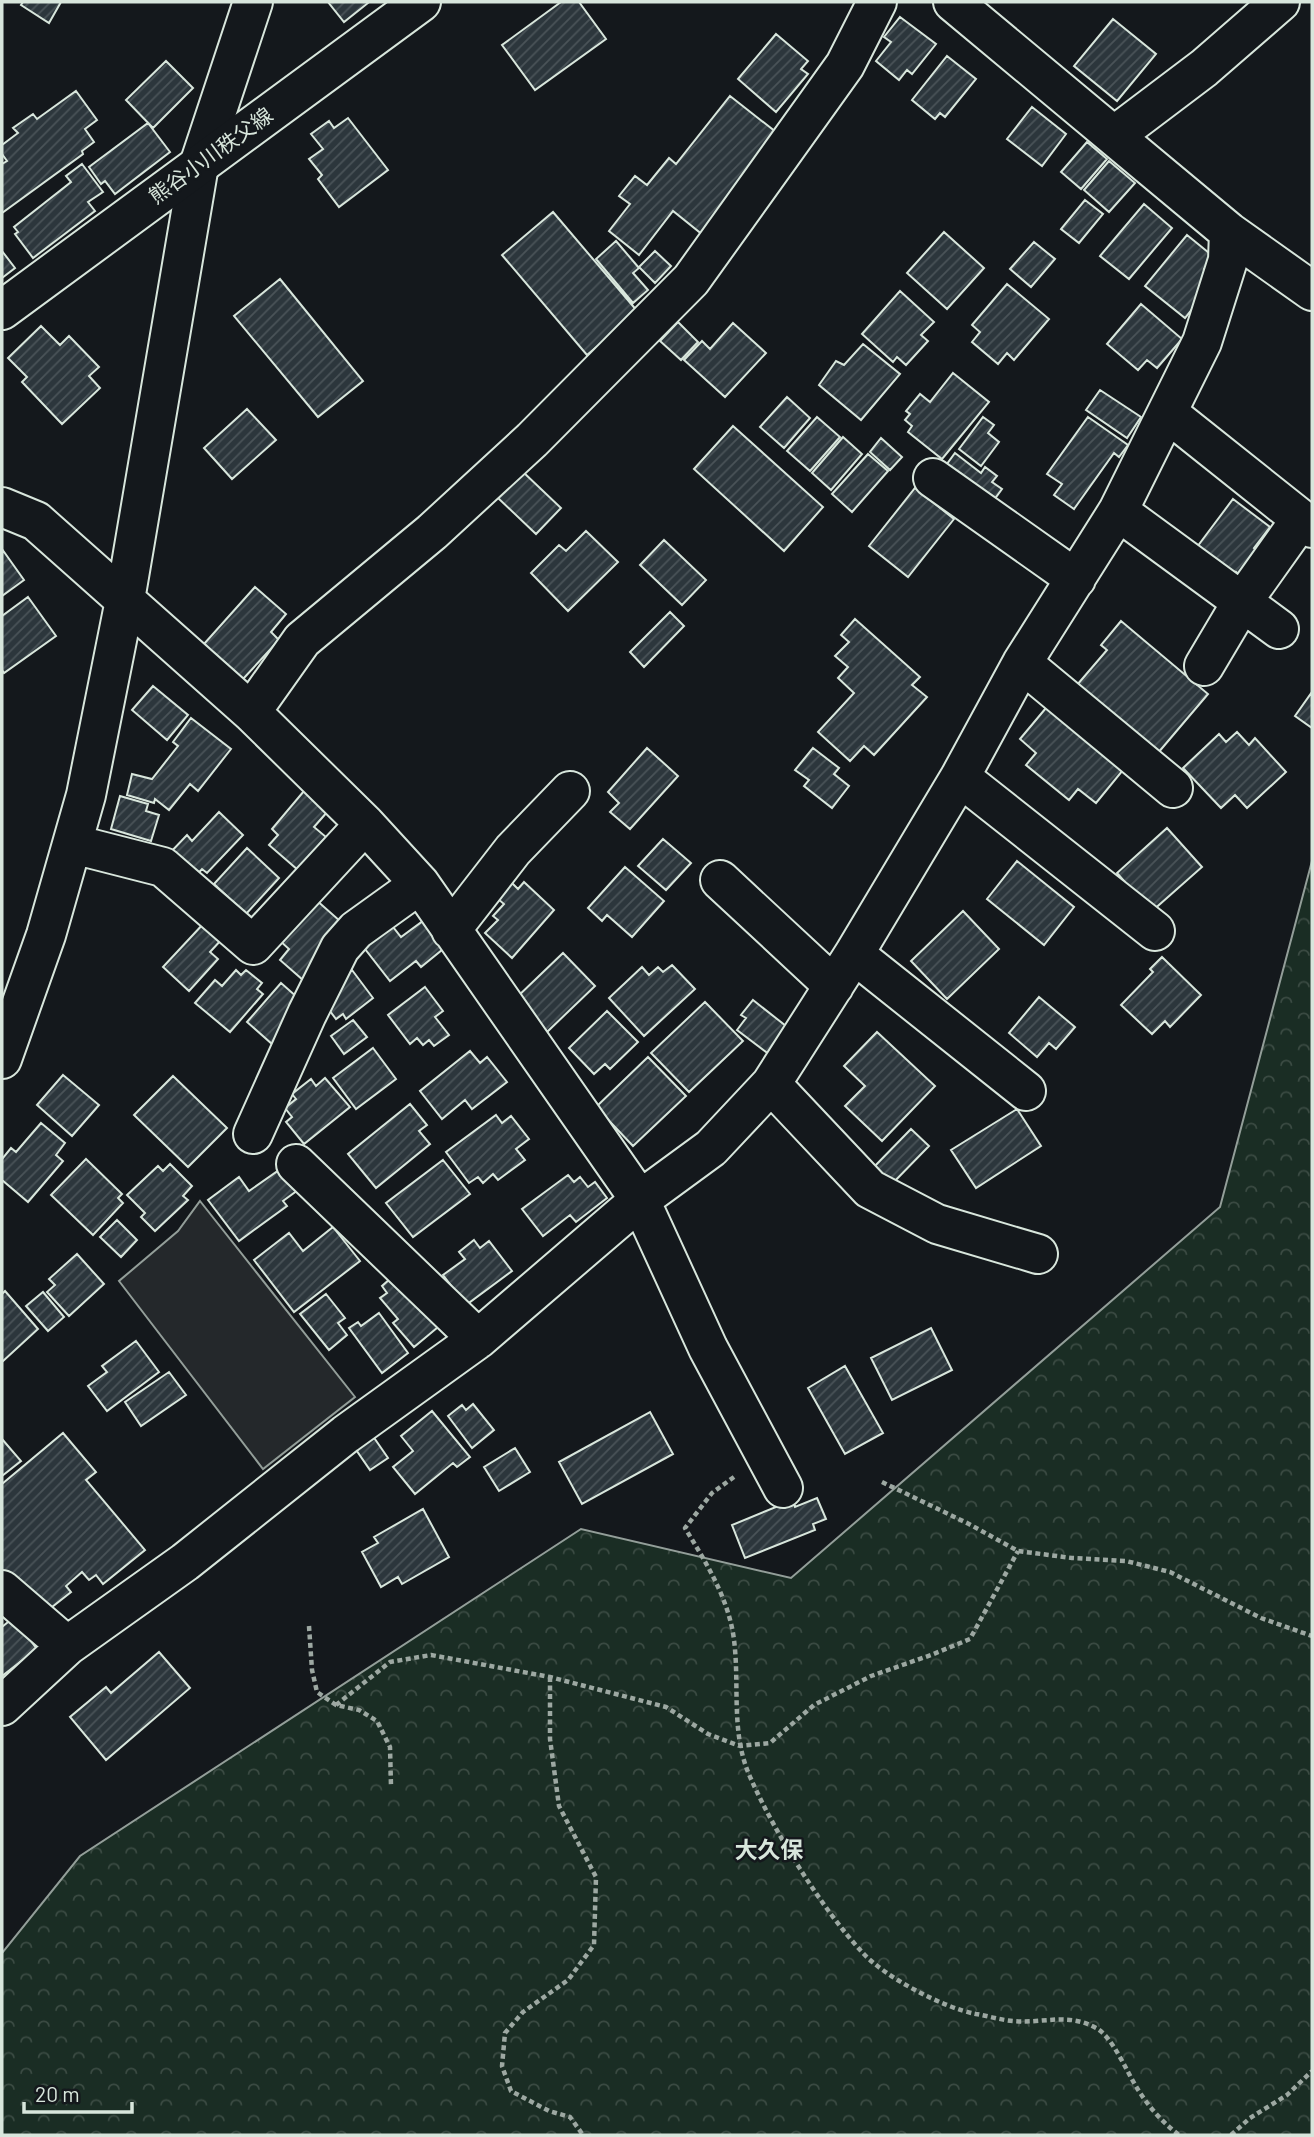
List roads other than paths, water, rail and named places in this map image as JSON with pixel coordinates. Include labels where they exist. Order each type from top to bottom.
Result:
[{"type":"street","points":[[2,1059],[42,947],[86,795],[125,600],[199,165],[253,2]]},
{"type":"street","name":"熊谷小川秩父線","points":[[2,310],[421,2]]},
{"type":"street","points":[[251,712],[302,640],[432,533],[532,440],[691,280],[845,65],[877,2]]},
{"type":"street","points":[[953,2],[1229,232],[1312,291]]},
{"type":"street","points":[[1115,136],[1204,68],[1280,2]]},
{"type":"street","points":[[2,1706],[67,1646],[185,1562],[346,1434],[478,1339],[640,1200],[711,1148],[771,1084],[854,954],[960,777],[1022,663],[1118,511],[1202,342],[1228,260],[1229,232]]},
{"type":"street","points":[[1168,414],[1307,523],[1242,602],[1204,666]]},
{"type":"street","points":[[933,478],[1076,579]]},
{"type":"street","points":[[2,508],[36,521],[251,712],[365,824],[420,884],[640,1200],[708,1348],[783,1488]]},
{"type":"street","points":[[1118,511],[1279,629]]},
{"type":"street","points":[[1022,663],[1173,788]]},
{"type":"street","points":[[960,777],[1155,931]]},
{"type":"street","points":[[451,930],[513,850],[570,791]]},
{"type":"street","points":[[74,844],[163,867],[253,945],[365,824]]},
{"type":"street","points":[[720,880],[834,986]]},
{"type":"street","points":[[253,1134],[340,948],[356,930],[420,884]]},
{"type":"street","points":[[854,954],[1026,1091]]},
{"type":"street","points":[[771,1084],[870,1189],[937,1224],[1038,1254]]},
{"type":"street","points":[[296,1164],[478,1339]]},
{"type":"street","points":[[2,1590],[67,1646]]},
{"type":"district","name":"大久保","points":[[769,1850]]}]
